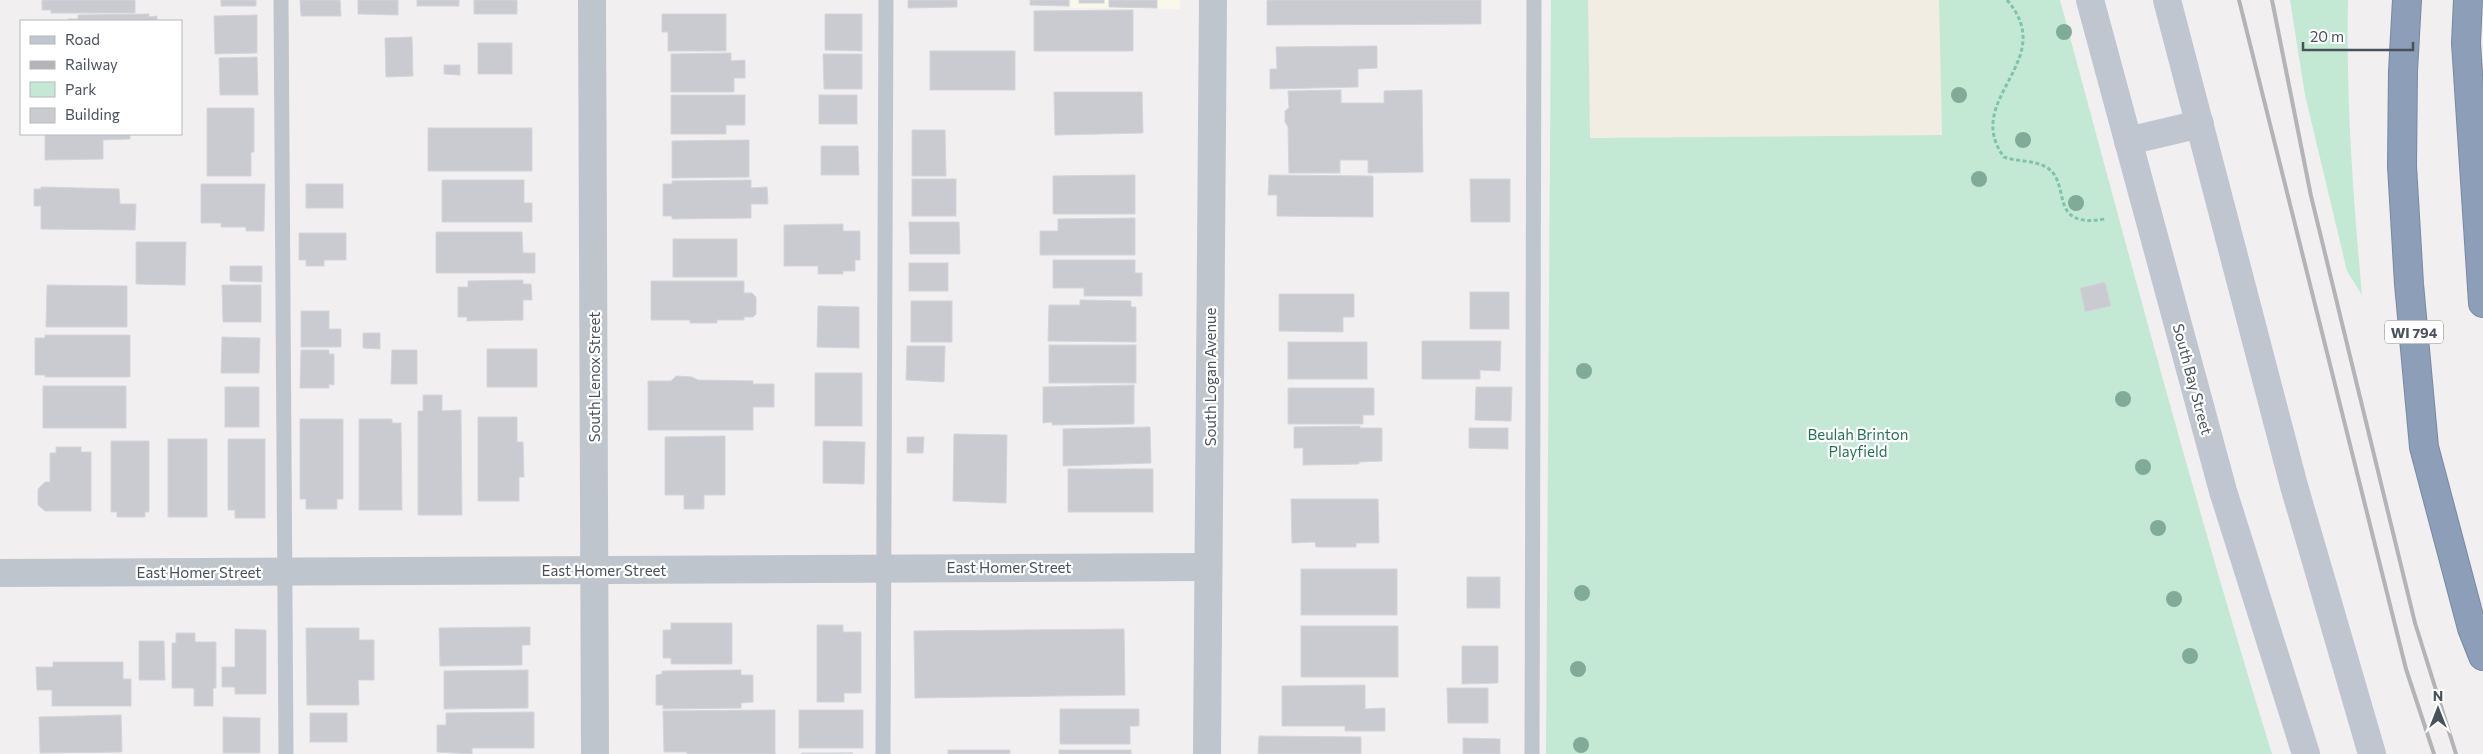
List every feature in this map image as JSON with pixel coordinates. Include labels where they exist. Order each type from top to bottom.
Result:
[{"type":"highway","name":"WI 794","points":[[2407,0],[2403,71],[2402,166],[2409,284],[2424,447],[2472,628],[2483,656]]},
{"type":"highway","points":[[2468,0],[2466,43],[2483,302]]},
{"type":"highway","points":[[2478,213],[2483,176]]},
{"type":"main road","name":"South Bay Street","points":[[2090,0],[2223,492],[2306,754]]},
{"type":"main road","points":[[2167,0],[2294,486],[2372,754]]},
{"type":"main road","points":[[2128,141],[2200,124]]},
{"type":"street","name":"South Lenox Street","points":[[592,0],[595,754]]},
{"type":"street","name":"South Logan Avenue","points":[[1207,754],[1213,0]]},
{"type":"street","name":"East Homer Street","points":[[0,573],[1208,567]]},
{"type":"lane","points":[[280,0],[286,754]]},
{"type":"lane","points":[[883,754],[886,0]]},
{"type":"lane","points":[[1532,754],[1534,0]]},
{"type":"path","points":[[2007,0],[2019,19],[2022,47],[2017,68],[1994,108],[1992,134],[1997,149],[2004,157],[2035,163],[2048,168],[2054,174],[2065,209],[2072,216],[2095,220],[2105,219]]},
{"type":"shaded area","points":[[1071,0],[1180,0],[1180,9],[1070,8]]},
{"type":"green space","name":"Beulah Brinton Playfield","points":[[1551,0],[2060,0],[2189,472],[2272,754],[1546,754]]},
{"type":"green space","points":[[2290,0],[2348,0],[2351,148],[2362,295],[2347,271],[2305,95]]},
{"type":"sand","points":[[1588,0],[1939,0],[1942,135],[1590,138]]},
{"type":"building","points":[[42,0],[135,0],[135,13],[51,13],[51,10],[42,10]]},
{"type":"building","points":[[221,0],[256,0],[256,6],[221,6]]},
{"type":"building","points":[[300,0],[340,0],[341,16],[301,16]]},
{"type":"building","points":[[358,0],[398,0],[398,15],[358,14]]},
{"type":"building","points":[[417,0],[459,0],[459,6],[417,6]]},
{"type":"building","points":[[474,0],[517,0],[517,14],[474,14]]},
{"type":"building","points":[[908,0],[957,0],[957,7],[908,8]]},
{"type":"building","points":[[1030,0],[1069,0],[1069,6],[1030,5]]},
{"type":"building","points":[[1079,0],[1104,0],[1104,3],[1079,3]]},
{"type":"building","points":[[1109,0],[1157,0],[1157,8],[1109,7]]},
{"type":"building","points":[[1267,0],[1481,0],[1481,24],[1267,25]]},
{"type":"building","points":[[1133,10],[1133,51],[1034,51],[1034,11]]},
{"type":"building","points":[[149,14],[149,17],[157,16],[157,20],[68,20],[78,19],[78,15]]},
{"type":"building","points":[[662,14],[726,14],[726,51],[668,51],[668,32],[662,32]]},
{"type":"building","points":[[825,14],[862,14],[862,51],[825,50]]},
{"type":"building","points":[[257,15],[257,53],[215,54],[214,16]]},
{"type":"building","points":[[412,37],[413,76],[386,77],[385,38]]},
{"type":"building","points":[[478,43],[512,43],[512,74],[478,74]]},
{"type":"building","points":[[1377,46],[1377,68],[1358,69],[1358,87],[1270,89],[1270,69],[1277,69],[1276,47]]},
{"type":"building","points":[[930,51],[1015,51],[1015,90],[930,90]]},
{"type":"building","points":[[731,53],[731,61],[745,60],[745,78],[734,78],[734,92],[671,92],[671,54]]},
{"type":"building","points":[[823,54],[862,54],[862,89],[824,89]]},
{"type":"building","points":[[257,57],[258,95],[220,95],[219,58]]},
{"type":"building","points":[[444,65],[460,65],[460,75],[444,74]]},
{"type":"building","points":[[1341,90],[1341,103],[1384,103],[1384,91],[1422,90],[1423,172],[1368,173],[1368,160],[1340,160],[1340,173],[1289,173],[1288,127],[1285,122],[1285,111],[1289,108],[1288,91]]},
{"type":"building","points":[[1054,92],[1142,92],[1143,133],[1055,135]]},
{"type":"building","points":[[671,95],[745,95],[745,125],[726,125],[726,134],[671,134]]},
{"type":"building","points":[[819,95],[857,95],[857,124],[819,124]]},
{"type":"building","points":[[207,108],[254,108],[254,152],[251,152],[251,176],[207,176]]},
{"type":"building","points":[[428,128],[532,128],[532,171],[428,171]]},
{"type":"building","points":[[912,130],[945,130],[946,176],[912,176]]},
{"type":"building","points":[[45,135],[130,135],[130,139],[103,140],[103,159],[45,160]]},
{"type":"building","points":[[749,140],[749,177],[672,178],[672,141]]},
{"type":"building","points":[[821,146],[858,146],[859,175],[821,175]]},
{"type":"building","points":[[1135,175],[1135,214],[1053,214],[1053,176]]},
{"type":"building","points":[[1269,175],[1373,176],[1373,217],[1277,216],[1277,195],[1268,195]]},
{"type":"building","points":[[912,179],[956,179],[956,216],[912,216]]},
{"type":"building","points":[[1470,179],[1510,179],[1510,222],[1471,222]]},
{"type":"building","points":[[442,180],[524,180],[524,203],[532,203],[532,222],[442,222]]},
{"type":"building","points":[[751,180],[751,188],[767,187],[768,204],[751,204],[751,218],[672,219],[672,216],[663,216],[663,184],[672,184],[672,181]]},
{"type":"building","points":[[201,184],[265,184],[264,231],[246,231],[246,227],[221,227],[221,223],[201,223]]},
{"type":"building","points":[[306,184],[343,184],[343,208],[306,208]]},
{"type":"building","points":[[41,187],[119,189],[120,204],[136,204],[135,230],[41,229],[41,206],[34,206],[34,189],[41,189]]},
{"type":"building","points":[[1135,218],[1135,255],[1040,255],[1040,231],[1058,231],[1058,219]]},
{"type":"building","points":[[909,222],[959,222],[960,254],[910,254]]},
{"type":"building","points":[[843,224],[843,231],[860,231],[860,260],[855,260],[855,271],[843,271],[843,274],[818,274],[818,266],[784,266],[784,225]]},
{"type":"building","points":[[436,232],[522,232],[523,253],[535,253],[535,273],[436,273]]},
{"type":"building","points":[[299,233],[346,233],[346,260],[324,260],[324,266],[306,266],[306,260],[299,260]]},
{"type":"building","points":[[673,239],[737,239],[737,277],[673,277]]},
{"type":"building","points":[[136,242],[186,242],[185,285],[136,284]]},
{"type":"building","points":[[1053,260],[1135,260],[1135,273],[1142,273],[1142,296],[1084,296],[1084,288],[1053,288]]},
{"type":"building","points":[[909,263],[948,263],[948,291],[909,291]]},
{"type":"building","points":[[230,266],[262,266],[262,282],[230,281]]},
{"type":"building","points":[[523,280],[523,284],[531,284],[532,300],[523,300],[523,320],[467,321],[467,317],[458,317],[458,287],[468,287],[468,281]]},
{"type":"building","points":[[651,281],[744,281],[744,293],[752,293],[756,297],[756,314],[753,317],[744,317],[744,320],[717,320],[717,323],[690,323],[690,320],[651,320]]},
{"type":"building","points":[[2105,282],[2111,306],[2085,312],[2080,288]]},
{"type":"building","points":[[47,285],[127,286],[127,327],[46,327]]},
{"type":"building","points":[[222,285],[261,285],[261,322],[223,322]]},
{"type":"building","points":[[1470,292],[1509,292],[1509,329],[1470,329]]},
{"type":"building","points":[[1279,294],[1354,294],[1354,317],[1343,317],[1343,332],[1279,331]]},
{"type":"building","points":[[1080,300],[1131,301],[1131,307],[1136,307],[1136,342],[1048,341],[1049,305],[1080,305]]},
{"type":"building","points":[[911,301],[952,301],[952,342],[911,342]]},
{"type":"building","points":[[818,306],[859,307],[859,348],[817,347]]},
{"type":"building","points":[[301,311],[329,311],[329,329],[341,329],[341,347],[301,347]]},
{"type":"building","points":[[363,333],[380,333],[380,349],[363,348]]},
{"type":"building","points":[[45,335],[130,335],[130,377],[45,377],[45,375],[35,375],[35,338],[45,338]]},
{"type":"building","points":[[222,337],[260,338],[259,373],[221,373]]},
{"type":"building","points":[[1422,341],[1501,341],[1500,371],[1480,370],[1480,379],[1422,379]]},
{"type":"building","points":[[1288,342],[1367,342],[1367,379],[1288,379]]},
{"type":"building","points":[[1049,345],[1136,345],[1136,383],[1049,383]]},
{"type":"building","points":[[907,346],[945,346],[944,382],[906,380]]},
{"type":"building","points":[[487,349],[537,349],[537,387],[487,387]]},
{"type":"building","points":[[301,350],[329,350],[329,354],[334,354],[334,385],[329,384],[329,388],[300,388]]},
{"type":"building","points":[[392,350],[417,350],[417,384],[391,384]]},
{"type":"building","points":[[815,373],[862,373],[862,426],[815,426]]},
{"type":"building","points":[[676,376],[692,377],[698,380],[753,381],[753,384],[774,384],[774,407],[753,407],[753,430],[648,430],[648,381],[671,381]]},
{"type":"building","points":[[1134,385],[1134,424],[1052,425],[1052,422],[1043,423],[1043,387]]},
{"type":"building","points":[[43,386],[126,386],[126,428],[43,428]]},
{"type":"building","points":[[225,387],[259,387],[259,427],[225,427]]},
{"type":"building","points":[[1476,387],[1512,387],[1511,421],[1475,420]]},
{"type":"building","points":[[1288,388],[1374,388],[1374,415],[1363,415],[1363,424],[1288,424]]},
{"type":"building","points":[[423,395],[442,395],[442,411],[461,410],[462,515],[418,515],[418,411],[423,411]]},
{"type":"building","points":[[478,417],[517,417],[517,442],[523,442],[524,477],[519,477],[519,501],[478,501]]},
{"type":"building","points":[[300,419],[343,419],[343,499],[337,499],[337,509],[306,509],[306,499],[300,499]]},
{"type":"building","points":[[359,419],[392,419],[392,423],[401,423],[402,510],[359,510]]},
{"type":"building","points":[[1360,426],[1360,428],[1382,428],[1382,461],[1359,462],[1359,464],[1303,465],[1303,448],[1294,448],[1294,427]]},
{"type":"building","points":[[1150,427],[1151,463],[1063,466],[1063,429]]},
{"type":"building","points":[[1469,428],[1508,428],[1508,449],[1469,448]]},
{"type":"building","points":[[954,434],[1007,435],[1006,503],[953,501]]},
{"type":"building","points":[[725,436],[725,495],[704,495],[704,509],[684,509],[684,495],[665,495],[665,437]]},
{"type":"building","points":[[907,437],[924,437],[923,453],[907,453]]},
{"type":"building","points":[[168,439],[207,439],[207,517],[168,517]]},
{"type":"building","points":[[228,439],[265,439],[265,518],[235,518],[235,510],[228,510]]},
{"type":"building","points":[[111,441],[149,441],[149,512],[145,512],[145,517],[117,517],[117,512],[111,512]]},
{"type":"building","points":[[823,441],[865,442],[864,484],[823,483]]},
{"type":"building","points":[[56,447],[81,447],[81,452],[91,452],[91,511],[45,511],[38,505],[38,489],[45,482],[50,482],[50,453],[56,453]]},
{"type":"building","points":[[1068,469],[1153,469],[1153,512],[1068,512]]},
{"type":"building","points":[[1291,499],[1378,499],[1379,543],[1356,543],[1356,547],[1316,547],[1315,542],[1292,543]]},
{"type":"building","points":[[1301,569],[1397,569],[1397,615],[1301,615]]},
{"type":"building","points":[[1467,577],[1500,577],[1500,608],[1467,608]]},
{"type":"building","points":[[671,623],[732,623],[732,664],[671,664],[671,658],[663,658],[663,630],[671,630]]},
{"type":"building","points":[[817,625],[843,625],[843,632],[861,632],[861,693],[844,693],[844,702],[817,702]]},
{"type":"building","points":[[1301,626],[1398,626],[1398,677],[1301,677]]},
{"type":"building","points":[[530,627],[530,645],[522,645],[522,665],[440,666],[439,628]]},
{"type":"building","points":[[306,628],[359,628],[359,640],[374,640],[374,680],[358,680],[359,705],[307,705]]},
{"type":"building","points":[[235,629],[266,630],[266,694],[235,694],[235,687],[222,687],[222,667],[235,667]]},
{"type":"building","points":[[1124,629],[1125,695],[915,698],[914,631]]},
{"type":"building","points":[[176,633],[195,633],[195,642],[216,642],[216,688],[213,688],[213,706],[194,706],[194,688],[172,688],[172,643],[176,643]]},
{"type":"building","points":[[139,641],[164,641],[165,680],[139,680]]},
{"type":"building","points":[[1462,646],[1498,646],[1498,683],[1462,684]]},
{"type":"building","points":[[53,662],[123,662],[123,679],[131,679],[131,706],[52,706],[52,690],[37,690],[36,667],[53,667]]},
{"type":"building","points":[[528,670],[528,708],[444,709],[444,671]]},
{"type":"building","points":[[741,670],[741,675],[753,675],[753,702],[741,703],[741,708],[663,709],[663,705],[656,705],[656,675],[662,674],[662,671]]},
{"type":"building","points":[[1365,685],[1365,709],[1385,708],[1385,731],[1345,731],[1345,726],[1282,726],[1282,686]]},
{"type":"building","points":[[1447,688],[1488,688],[1488,723],[1448,723]]},
{"type":"building","points":[[1060,709],[1139,709],[1139,726],[1130,726],[1130,744],[1060,744]]},
{"type":"building","points":[[775,710],[775,754],[687,754],[687,752],[664,752],[663,711]]},
{"type":"building","points":[[799,710],[863,710],[863,748],[799,748]]},
{"type":"building","points":[[534,712],[534,748],[472,748],[472,754],[437,752],[437,725],[446,725],[446,713]]},
{"type":"building","points":[[310,713],[347,713],[347,742],[310,742]]},
{"type":"building","points":[[121,715],[122,752],[40,753],[39,717]]},
{"type":"building","points":[[223,717],[260,718],[260,753],[223,753]]},
{"type":"building","points":[[1259,736],[1361,737],[1361,754],[1258,754]]},
{"type":"building","points":[[1463,738],[1500,739],[1500,754],[1463,754]]},
{"type":"building","points":[[948,750],[1010,750],[1010,754],[948,754]]},
{"type":"building","points":[[1059,750],[1131,750],[1131,754],[1059,754]]},
{"type":"building","points":[[802,753],[853,753],[802,754]]},
{"type":"railway","points":[[2239,0],[2406,669],[2434,754]]},
{"type":"railway","points":[[2272,0],[2311,196],[2415,623],[2456,754]]}]
